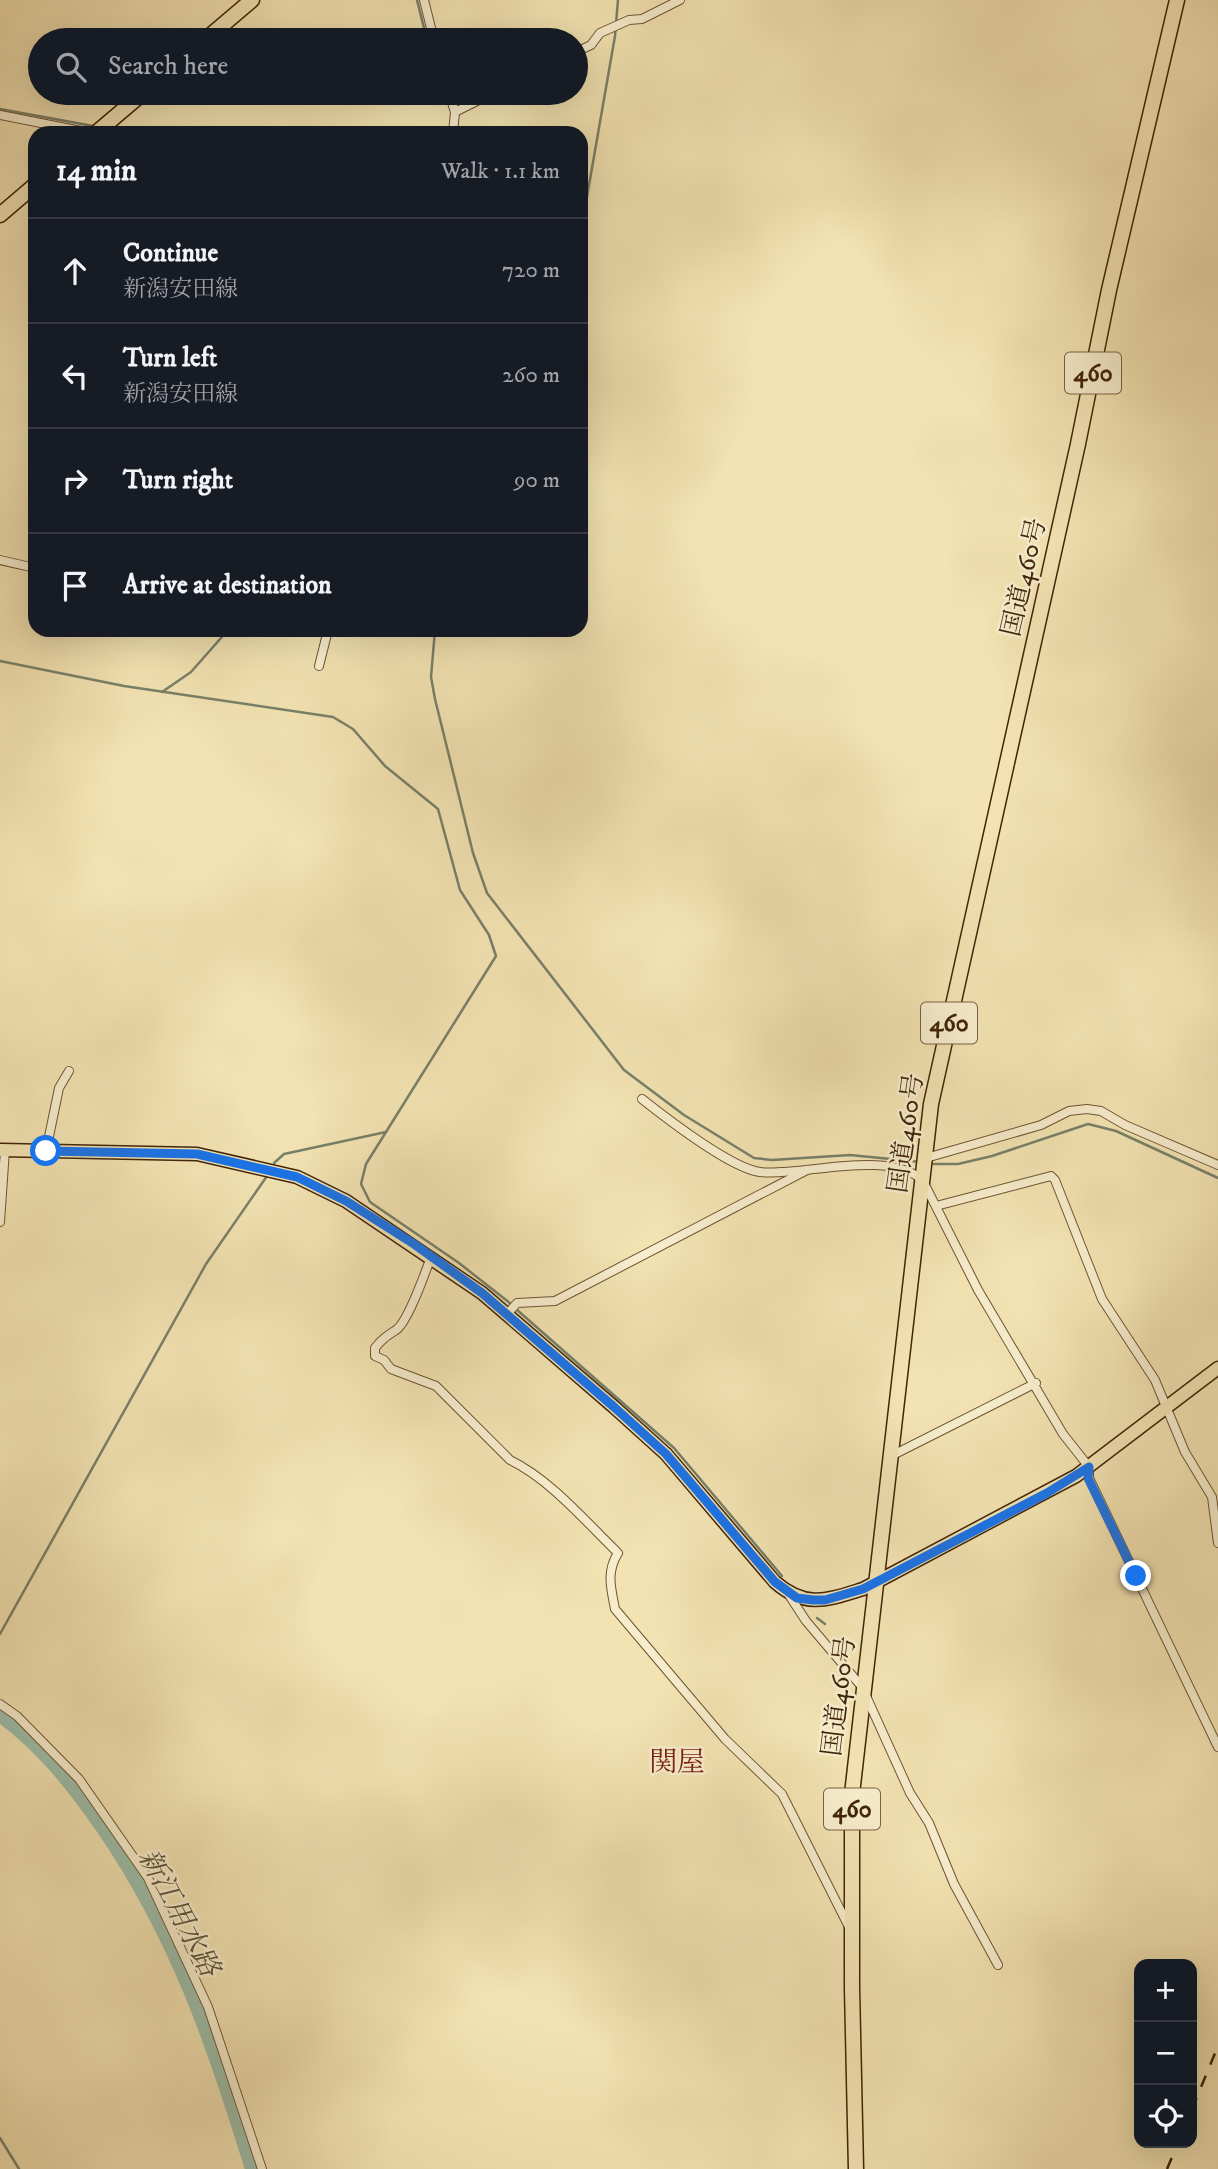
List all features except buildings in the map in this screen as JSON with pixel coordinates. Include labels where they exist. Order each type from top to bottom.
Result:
[{"type":"highway","points":[[219,28],[252,0]]},
{"type":"highway","name":"国道460号","points":[[856,2169],[852,1794],[862,1687],[878,1578],[931,1103],[1110,290],[1177,0]]},
{"type":"highway","points":[[99,126],[127,105]]},
{"type":"highway","points":[[0,215],[28,191]]},
{"type":"main road","points":[[2,1150],[197,1154],[297,1177],[346,1201],[431,1257],[507,1314],[666,1454],[786,1591],[797,1598],[825,1600],[863,1589],[878,1578],[1047,1493],[1089,1467],[1167,1410],[1218,1368]]},
{"type":"street","points":[[424,0],[431,28]]},
{"type":"street","points":[[588,46],[606,30],[624,22],[642,19],[680,0]]},
{"type":"street","points":[[453,105],[454,126]]},
{"type":"street","points":[[455,112],[469,105]]},
{"type":"street","points":[[0,115],[59,126]]},
{"type":"street","points":[[0,561],[28,567]]},
{"type":"street","points":[[319,666],[326,637]]},
{"type":"street","points":[[46,1151],[60,1088],[69,1071]]},
{"type":"street","points":[[642,1099],[735,1163],[759,1172],[885,1167],[916,1174],[1041,1125],[1069,1111],[1087,1109],[1101,1111],[1125,1125],[1218,1165]]},
{"type":"street","points":[[0,1222],[2,1150]]},
{"type":"street","points":[[507,1314],[517,1303],[555,1301],[809,1168]]},
{"type":"street","points":[[924,1170],[936,1206],[978,1290],[1036,1383],[1063,1434],[1089,1467],[1088,1478],[1218,1747]]},
{"type":"street","points":[[936,1206],[1051,1177],[1055,1180],[1102,1299],[1155,1380],[1185,1452],[1212,1497],[1218,1542]]},
{"type":"street","points":[[431,1257],[397,1330],[386,1335],[374,1348],[375,1356],[384,1360],[391,1370],[436,1386],[510,1460],[522,1465],[569,1504],[618,1553],[610,1564],[610,1585],[615,1609],[724,1739],[782,1794],[852,1931]]},
{"type":"street","points":[[891,1456],[1036,1383]]},
{"type":"street","points":[[786,1591],[806,1621],[862,1687],[910,1793],[929,1823],[954,1884],[998,1965]]},
{"type":"street","points":[[0,1704],[17,1716],[79,1779],[148,1878],[213,2020],[261,2169]]},
{"type":"waterway","points":[[417,0],[424,28]]},
{"type":"waterway","points":[[588,191],[615,36],[618,0]]},
{"type":"waterway","points":[[0,109],[93,126]]},
{"type":"waterway","points":[[162,692],[191,672],[222,637]]},
{"type":"waterway","points":[[434,637],[431,677],[435,699],[473,853],[487,893],[624,1070],[684,1115],[754,1158],[772,1160],[850,1155],[921,1162]]},
{"type":"waterway","points":[[0,661],[124,686],[333,717],[353,729],[385,766],[438,809],[460,890],[489,935],[496,956],[366,1164],[361,1184],[370,1202],[459,1263],[511,1304]]},
{"type":"waterway","points":[[931,1164],[958,1164],[992,1156],[1088,1124],[1116,1131],[1218,1178]]},
{"type":"waterway","points":[[274,1163],[284,1154],[386,1132]]},
{"type":"waterway","points":[[0,1634],[206,1264],[267,1176]]},
{"type":"waterway","points":[[516,1309],[674,1448],[782,1576]]},
{"type":"waterway","points":[[817,1618],[825,1624]]},
{"type":"waterway","name":"新江用水路","points":[[0,1714],[57,1766],[104,1828],[153,1909],[174,1951],[209,2035],[253,2169]]},
{"type":"waterway","points":[[0,2138],[19,2169]]},
{"type":"railway","points":[[1197,2097],[1218,2046]]},
{"type":"railway","points":[[1167,2169],[1176,2148]]},
{"type":"district","name":"関屋","points":[[677,1761]]},
{"type":"route","points":[[46,1151],[197,1154],[297,1177],[368,1214],[482,1293],[666,1454],[775,1582],[797,1598],[825,1600],[863,1589],[878,1578],[1047,1493],[1089,1467],[1088,1478],[1136,1576]]}]
